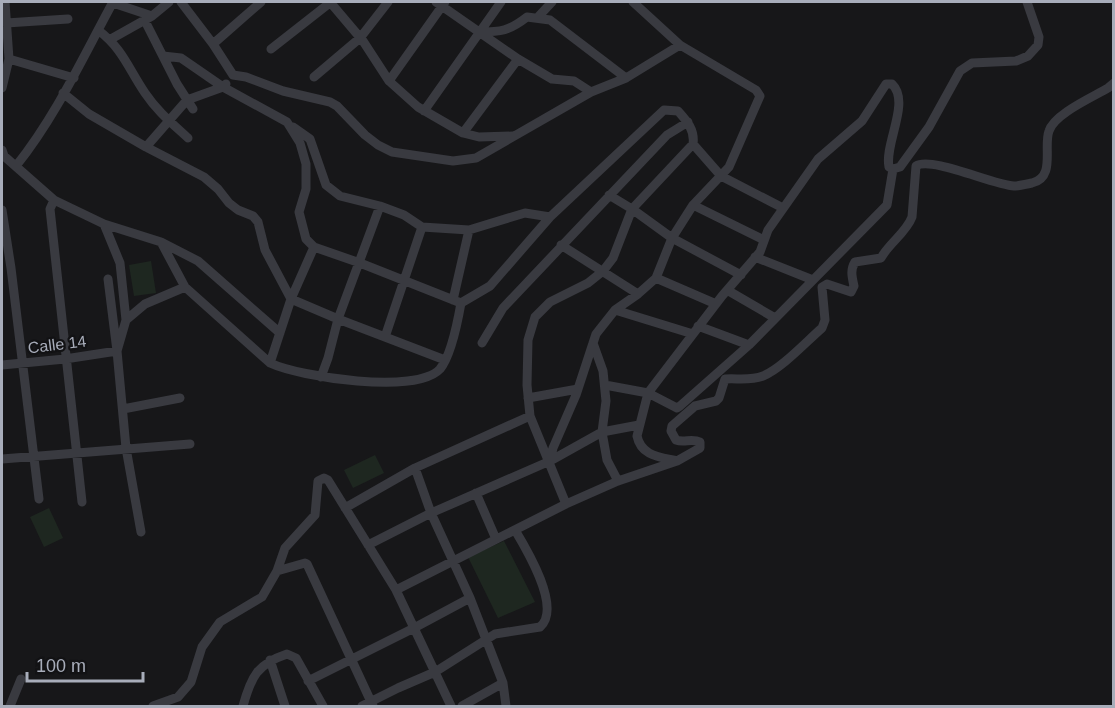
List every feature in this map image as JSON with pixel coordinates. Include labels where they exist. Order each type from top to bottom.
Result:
[{"type":"street","points":[[2,88],[9,59],[4,22],[5,2]]},
{"type":"street","points":[[16,166],[74,78],[113,2],[149,18],[163,56],[193,110]]},
{"type":"street","points":[[111,39],[149,18],[169,2]]},
{"type":"street","points":[[181,2],[233,75],[246,77],[283,91],[330,102],[378,145],[392,152],[453,161],[476,158],[591,92],[626,78],[680,45]]},
{"type":"street","points":[[213,44],[261,2]]},
{"type":"street","points":[[271,49],[331,2],[360,38],[389,81],[424,111],[464,134],[479,137],[515,136]]},
{"type":"street","points":[[314,78],[360,38],[388,2]]},
{"type":"street","points":[[424,111],[501,2]]},
{"type":"street","points":[[538,17],[552,2]]},
{"type":"street","points":[[550,461],[553,448],[578,389],[596,334],[615,310],[656,278],[672,238],[693,205],[729,167],[760,96],[756,90],[680,45],[633,2]]},
{"type":"street","points":[[893,169],[900,167],[928,127],[960,71],[972,63],[1016,61],[1028,56],[1038,45],[1039,37],[1028,2]]},
{"type":"street","points":[[389,81],[441,3],[518,59],[552,79],[574,81],[591,92]]},
{"type":"street","points":[[479,32],[501,32],[514,27],[527,17],[550,20],[626,78]]},
{"type":"street","points":[[4,22],[68,19]]},
{"type":"street","points":[[98,30],[111,39],[120,50],[146,95],[188,138]]},
{"type":"street","points":[[163,56],[181,58],[224,87],[287,122],[310,139],[326,185],[340,196],[404,215],[422,227],[469,230],[525,213],[550,217]]},
{"type":"street","points":[[9,59],[74,78]]},
{"type":"street","points":[[464,134],[518,59]]},
{"type":"street","points":[[146,147],[187,99],[224,87],[233,75]]},
{"type":"street","points":[[396,590],[566,504],[618,481],[677,461],[700,448],[700,442],[695,440],[676,440],[671,431],[672,426],[696,406],[719,398],[725,379],[747,379],[762,376],[773,370],[824,325],[822,287],[824,284],[851,292],[854,286],[851,274],[855,262],[881,258],[886,249],[909,224],[912,217],[916,166],[922,164],[941,167],[1012,186],[1035,183],[1044,175],[1048,166],[1049,128],[1066,113],[1113,83]]},
{"type":"street","points":[[677,461],[659,458],[640,447],[637,436],[648,393],[727,290],[760,252],[768,230],[818,159],[862,121],[873,108],[886,84],[892,84],[895,88],[898,111],[888,153],[889,167],[893,169]]},
{"type":"street","points":[[63,93],[89,114],[204,177],[229,203],[238,210],[254,216],[261,230],[265,250],[291,299],[338,320],[446,360]]},
{"type":"street","points":[[287,122],[300,143],[306,164],[306,189],[299,212],[306,239],[314,247],[457,302],[490,286],[550,217],[663,110],[678,111],[688,122],[694,137],[693,144],[632,209],[613,258],[603,271],[588,283],[550,302],[534,317],[528,340],[526,385],[530,416],[566,504]]},
{"type":"street","points":[[482,343],[503,308],[561,245],[667,135],[688,122]]},
{"type":"street","points":[[693,144],[720,176],[783,208]]},
{"type":"street","points":[[2,154],[54,200],[104,224],[161,242],[198,261],[280,333]]},
{"type":"street","points":[[605,385],[648,393],[677,408],[680,406],[749,345],[887,205],[893,169]]},
{"type":"street","points":[[609,195],[672,238],[741,275]]},
{"type":"street","points":[[54,200],[50,209],[82,502]]},
{"type":"street","points":[[693,205],[764,240]]},
{"type":"street","points":[[321,377],[338,320],[380,206]]},
{"type":"street","points":[[2,210],[39,499]]},
{"type":"street","points":[[104,224],[120,263],[126,320],[117,351]]},
{"type":"street","points":[[385,337],[422,227]]},
{"type":"street","points":[[161,242],[185,287],[270,363],[283,369],[321,377],[405,382],[432,374],[440,369],[446,360],[469,230]]},
{"type":"street","points":[[561,245],[638,294]]},
{"type":"street","points":[[270,363],[291,299],[314,247]]},
{"type":"street","points":[[755,257],[813,280]]},
{"type":"street","points":[[656,278],[716,304]]},
{"type":"street","points":[[108,279],[126,448],[141,532]]},
{"type":"street","points":[[126,320],[145,304],[185,287]]},
{"type":"street","points":[[727,290],[775,318]]},
{"type":"street","points":[[615,310],[749,345]]},
{"type":"street","points":[[593,343],[603,371],[605,385],[606,401],[602,432],[607,460],[618,481]]},
{"type":"street","name":"Calle 14","points":[[2,365],[117,351]]},
{"type":"street","points":[[528,398],[578,389]]},
{"type":"street","points":[[123,410],[180,398]]},
{"type":"street","points":[[345,508],[415,468],[530,416]]},
{"type":"street","points":[[368,545],[431,513],[550,461],[602,432],[639,424]]},
{"type":"street","points":[[2,459],[190,444]]},
{"type":"street","points":[[415,468],[431,513],[470,598],[503,683],[506,706]]},
{"type":"street","points":[[153,706],[178,697],[191,682],[202,647],[220,622],[262,597],[277,571],[285,548],[315,515],[320,479],[328,480],[396,590],[451,706]]},
{"type":"street","points":[[476,494],[496,539]]},
{"type":"street","points":[[277,571],[307,564],[369,705],[398,688],[435,672],[495,634],[540,627],[548,616],[541,580],[534,561],[515,530]]},
{"type":"street","points":[[308,681],[470,598]]},
{"type":"street","points":[[243,706],[249,684],[258,670],[270,660],[287,654],[296,658],[323,706]]},
{"type":"street","points":[[270,660],[285,706]]},
{"type":"street","points":[[10,706],[21,679]]},
{"type":"street","points":[[462,706],[503,683]]},
{"type":"shaded area","points":[[151,261],[156,293],[134,296],[129,265]]},
{"type":"shaded area","points":[[375,455],[384,473],[353,488],[344,470]]},
{"type":"shaded area","points":[[49,508],[63,538],[44,547],[30,517]]},
{"type":"shaded area","points":[[504,541],[535,602],[498,618],[468,557]]}]
